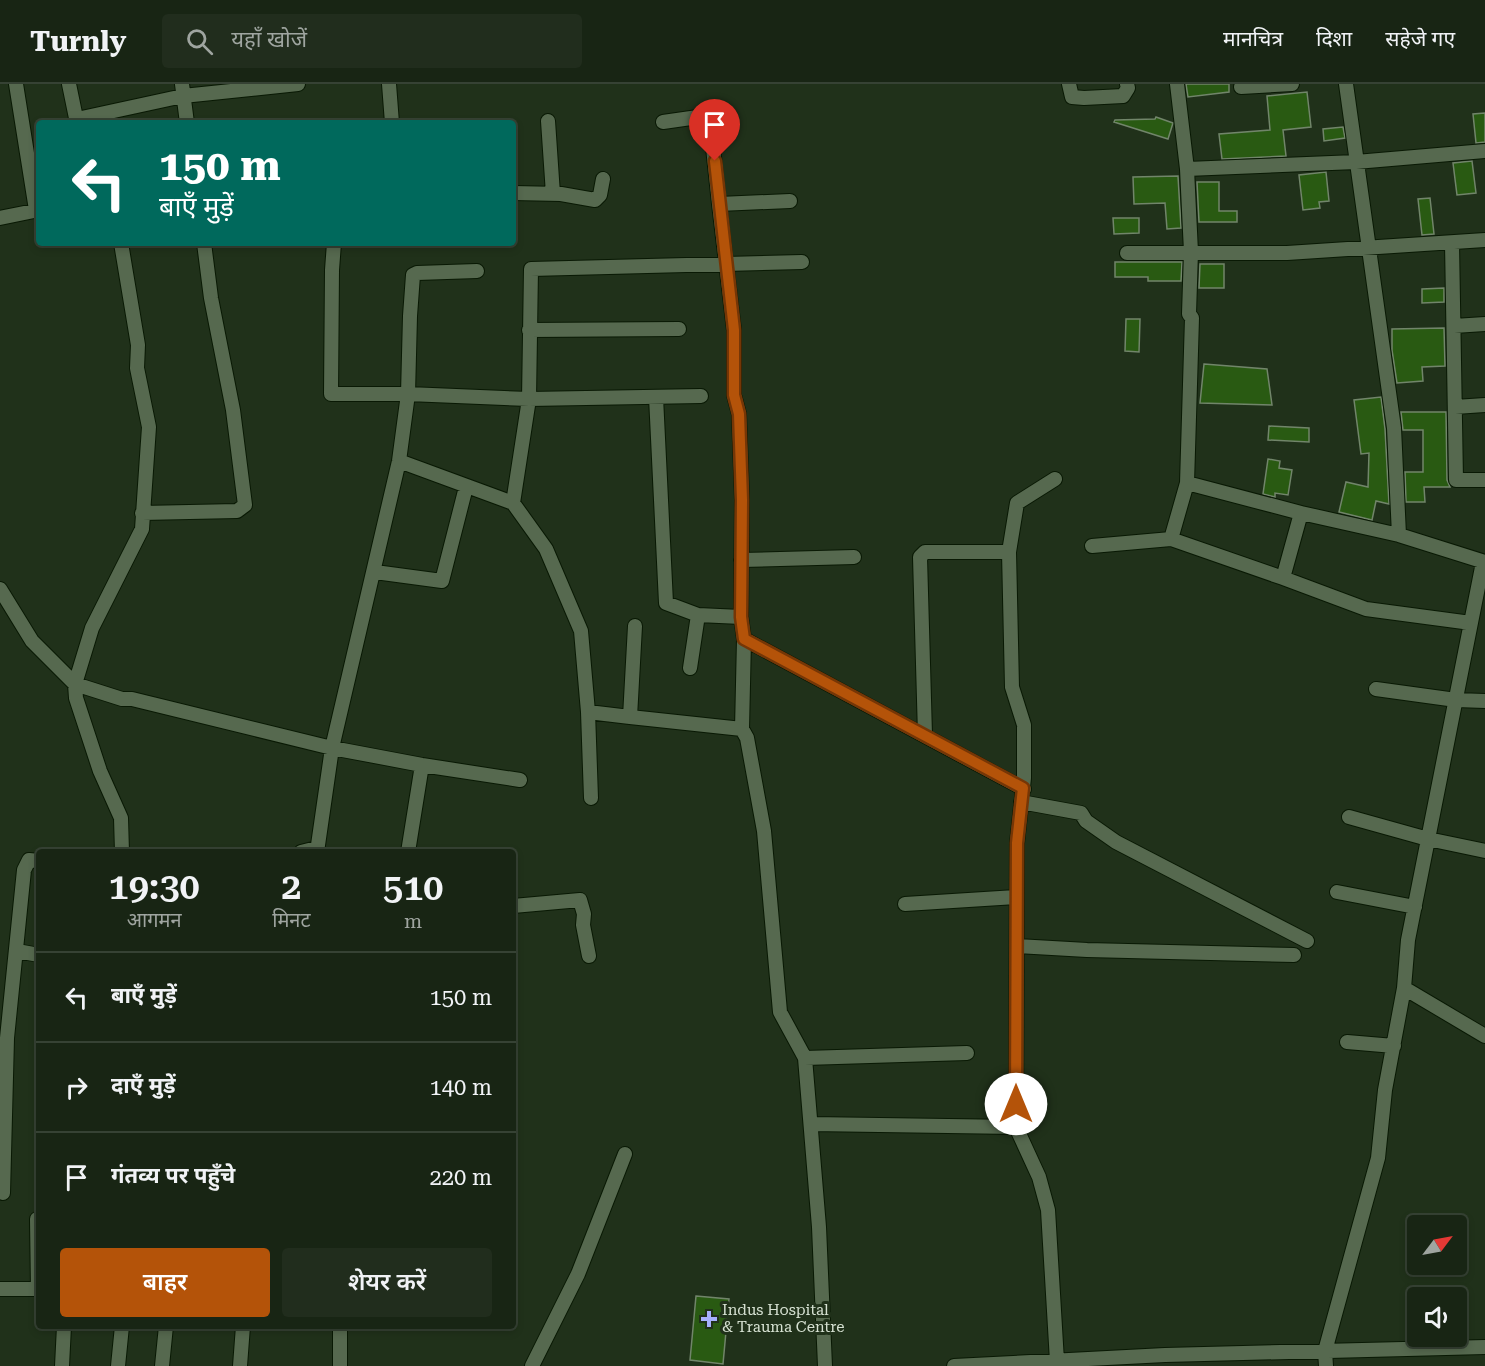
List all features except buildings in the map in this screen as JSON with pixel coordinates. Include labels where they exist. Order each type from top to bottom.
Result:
[{"type":"street","points":[[16,84],[36,199]]},
{"type":"street","points":[[69,84],[77,120]]},
{"type":"street","points":[[80,120],[183,90],[298,84]]},
{"type":"street","points":[[389,84],[392,120]]},
{"type":"street","points":[[1069,84],[1072,97],[1084,98],[1123,96],[1128,88],[1127,84]]},
{"type":"street","points":[[1171,539],[1187,483],[1191,318],[1189,314],[1191,252],[1187,169],[1177,84]]},
{"type":"street","points":[[1241,87],[1292,84]]},
{"type":"street","points":[[1346,84],[1394,429],[1399,535]]},
{"type":"street","points":[[183,90],[187,120]]},
{"type":"street","points":[[663,122],[698,117],[710,119],[734,330],[734,395],[739,414],[742,500],[741,617],[744,639],[742,729],[747,738],[764,831],[780,1012],[805,1058],[819,1227],[825,1366]]},
{"type":"street","points":[[548,121],[552,194]]},
{"type":"street","points":[[1187,169],[1356,162],[1485,151]]},
{"type":"street","points":[[516,193],[552,194],[595,200],[600,195],[603,179]]},
{"type":"street","points":[[719,204],[790,201]]},
{"type":"street","points":[[0,218],[36,210]]},
{"type":"street","points":[[1126,253],[1287,253],[1485,240]]},
{"type":"street","points":[[1452,243],[1456,480],[1485,480]]},
{"type":"street","points":[[122,246],[138,345],[136,368],[149,427],[142,529],[92,628],[75,684],[76,698],[100,771],[121,818],[122,849]]},
{"type":"street","points":[[142,513],[237,511],[245,505],[233,410],[204,246]]},
{"type":"street","points":[[334,246],[331,394],[408,394],[529,399],[701,396]]},
{"type":"street","points":[[513,502],[529,399],[531,269],[802,262]]},
{"type":"street","points":[[317,849],[332,748],[375,572],[399,461],[408,394],[413,275],[477,271]]},
{"type":"street","points":[[1454,326],[1485,324]]},
{"type":"street","points":[[529,330],[679,329]]},
{"type":"street","points":[[656,397],[666,603],[698,615],[741,617]]},
{"type":"street","points":[[1455,407],[1485,405]]},
{"type":"street","points":[[399,461],[513,502],[546,549],[581,631],[588,712],[591,798]]},
{"type":"street","points":[[1055,479],[1017,503],[1009,552],[1012,687],[1024,726],[1023,793],[1017,843],[1016,1127],[1039,1178],[1048,1210],[1057,1361]]},
{"type":"street","points":[[1187,483],[1301,513],[1399,535],[1484,562],[1408,940],[1404,988],[1385,1090],[1378,1158],[1325,1351],[1326,1366]]},
{"type":"street","points":[[375,572],[442,581],[466,487]]},
{"type":"street","points":[[1283,578],[1301,513]]},
{"type":"street","points":[[1092,546],[1171,539],[1366,609],[1471,622]]},
{"type":"street","points":[[925,735],[920,557],[925,552],[1009,552]]},
{"type":"street","points":[[741,560],[854,557]]},
{"type":"street","points":[[0,589],[32,641],[75,684],[122,699],[132,699],[332,748],[520,780]]},
{"type":"street","points":[[690,668],[698,615]]},
{"type":"street","points":[[630,717],[634,626]]},
{"type":"street","points":[[744,639],[925,735],[1023,793],[1081,813],[1086,821],[1116,842],[1307,941]]},
{"type":"street","points":[[1376,689],[1485,702]]},
{"type":"street","points":[[588,712],[742,729]]},
{"type":"street","points":[[408,849],[422,765]]},
{"type":"street","points":[[1349,817],[1428,839],[1485,851]]},
{"type":"street","points":[[3,1193],[3,1038],[17,951],[24,870],[28,860],[36,861]]},
{"type":"street","points":[[1337,892],[1415,907]]},
{"type":"street","points":[[905,904],[1016,897]]},
{"type":"street","points":[[516,906],[580,900],[589,956]]},
{"type":"street","points":[[1017,946],[1294,955]]},
{"type":"street","points":[[17,951],[36,954]]},
{"type":"street","points":[[1404,988],[1485,1036]]},
{"type":"street","points":[[1347,1042],[1394,1046]]},
{"type":"street","points":[[805,1058],[967,1053]]},
{"type":"street","points":[[811,1124],[1016,1127]]},
{"type":"street","points":[[532,1366],[578,1274],[625,1154]]},
{"type":"street","points":[[0,1288],[36,1289]]},
{"type":"street","points":[[62,1366],[64,1329]]},
{"type":"street","points":[[118,1366],[122,1329]]},
{"type":"street","points":[[162,1366],[166,1329]]},
{"type":"street","points":[[240,1366],[243,1329]]},
{"type":"street","points":[[340,1329],[340,1366]]},
{"type":"street","points":[[954,1366],[1165,1355],[1485,1347]]},
{"type":"place","name":"Indus Hospital & Trauma Centre","points":[[709,1319]]},
{"type":"route","points":[[715,161],[734,330],[734,395],[739,414],[742,500],[741,617],[744,639],[1023,788],[1017,843],[1016,1104]]}]
